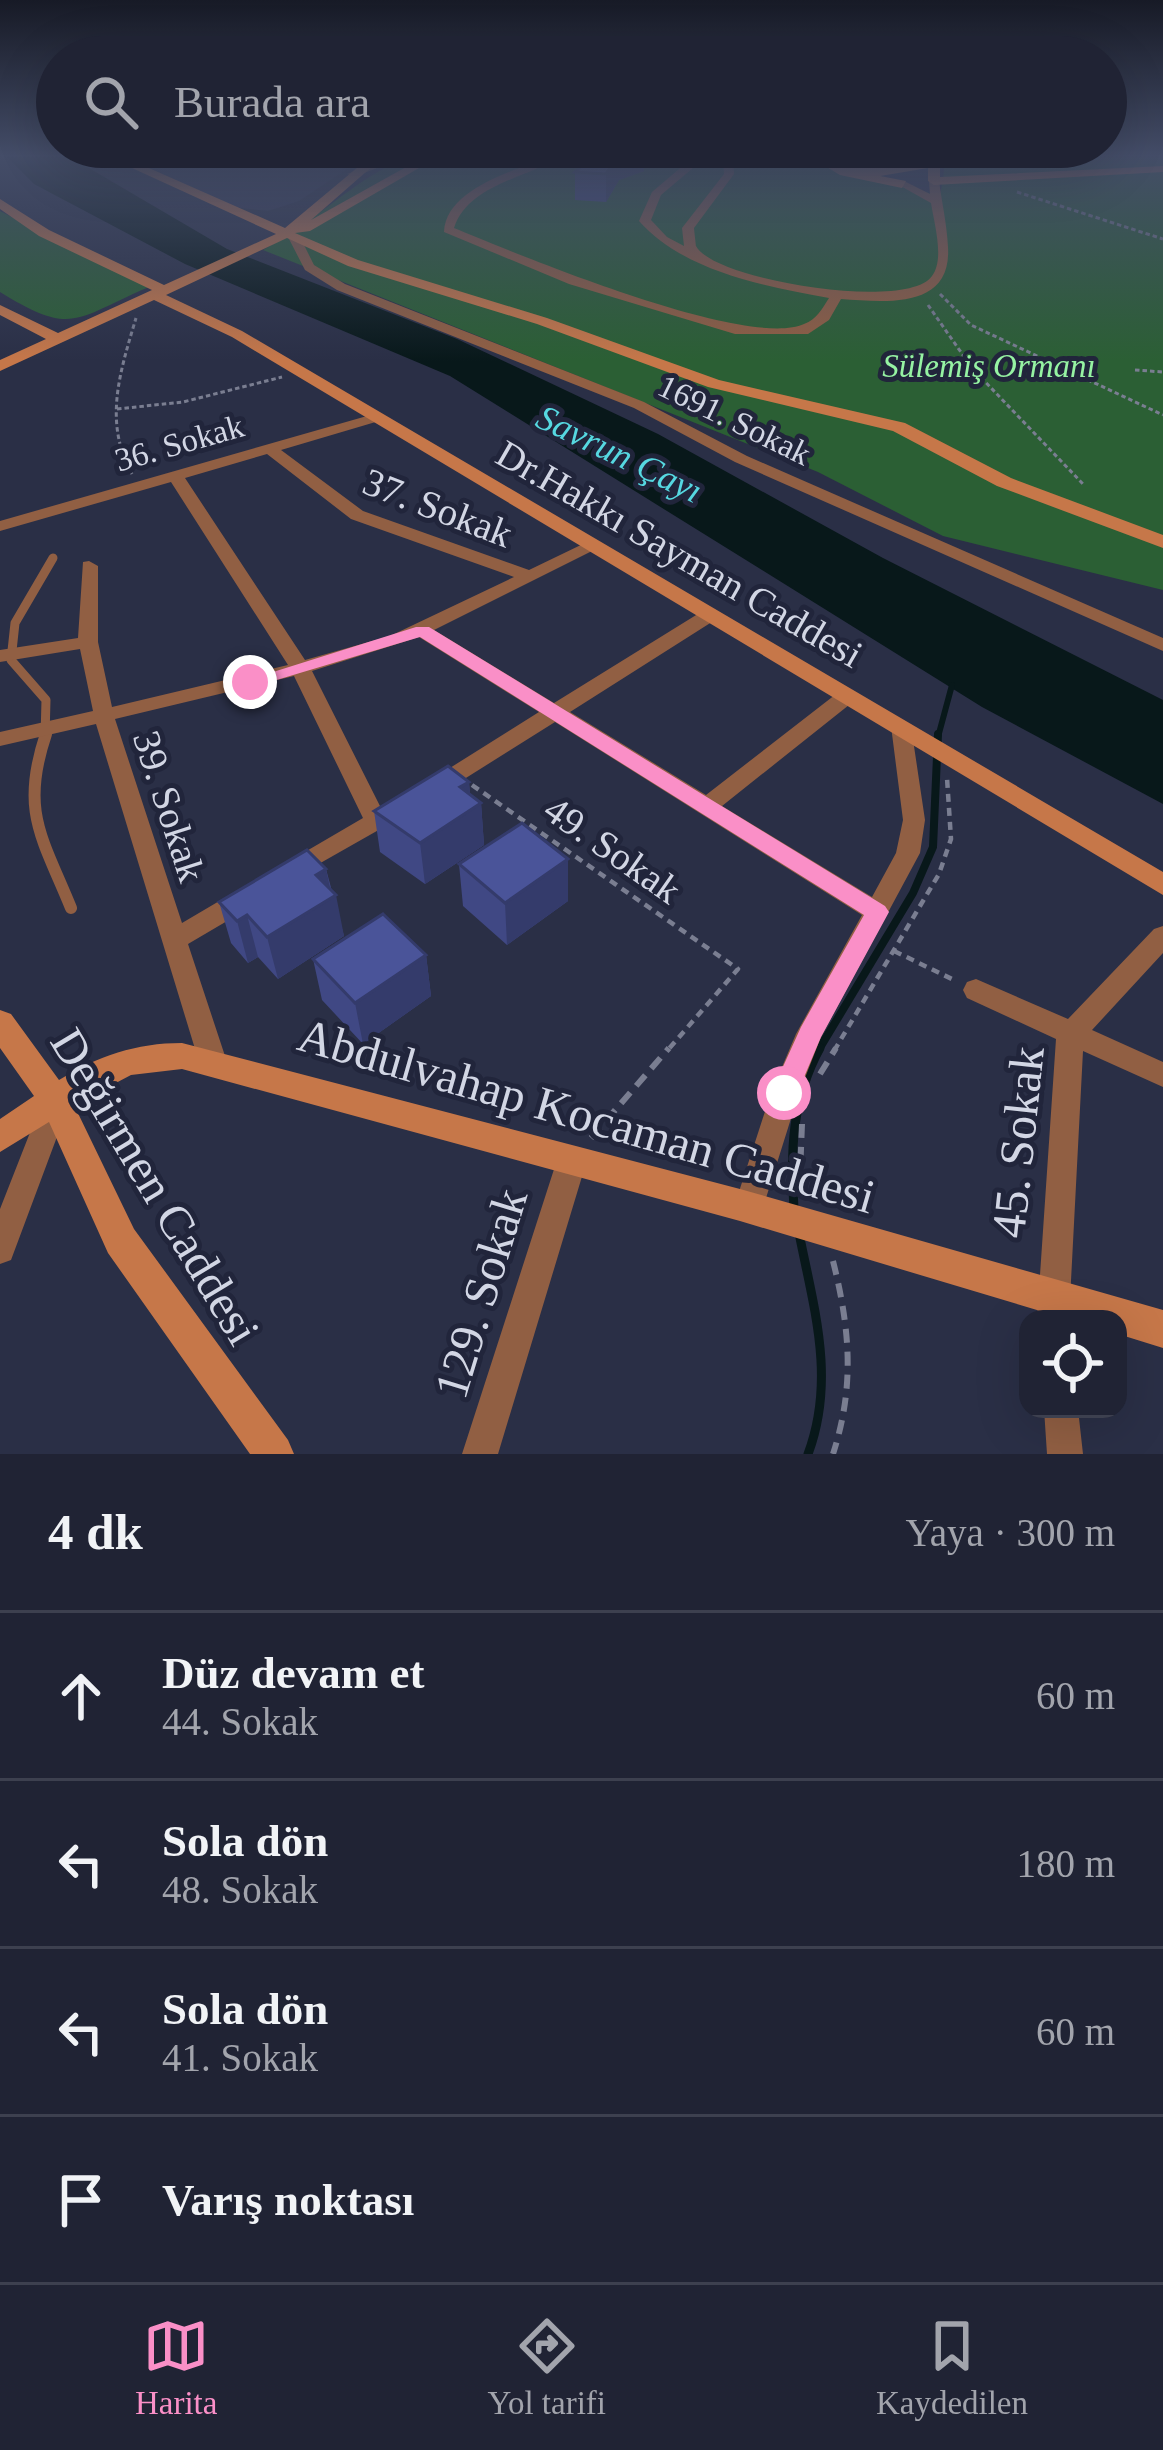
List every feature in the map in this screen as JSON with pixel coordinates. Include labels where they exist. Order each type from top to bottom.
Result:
[{"type":"street","name":"Dr.Hakkı Sayman Caddesi","points":[[33,225],[299,372],[1163,885]]},
{"type":"street","points":[[262,225],[353,263],[542,321],[714,384],[899,427],[1004,482],[1163,542]]},
{"type":"street","points":[[285,236],[297,225]]},
{"type":"street","points":[[0,366],[313,225]]},
{"type":"street","points":[[449,225],[448,230],[572,281],[735,330],[803,331],[824,316],[837,295]]},
{"type":"street","points":[[648,225],[660,240],[706,263],[837,295],[889,297],[931,287],[941,268],[937,225]]},
{"type":"street","points":[[690,225],[690,247],[706,263]]},
{"type":"street","name":"1691. Sokak","points":[[285,236],[309,267],[341,287],[639,405],[741,459],[1163,645]]},
{"type":"street","points":[[0,309],[59,340]]},
{"type":"street","name":"36. Sokak","points":[[0,526],[374,418]]},
{"type":"street","name":"37. Sokak","points":[[268,448],[357,514],[531,577]]},
{"type":"street","points":[[175,475],[301,669],[376,821]]},
{"type":"street","points":[[0,739],[301,669],[423,631],[591,547]]},
{"type":"street","name":"39. Sokak","points":[[89,566],[88,642],[104,716],[213,1062]]},
{"type":"street","points":[[175,940],[458,775],[708,616]]},
{"type":"street","points":[[423,631],[877,912]]},
{"type":"street","points":[[5,655],[88,642]]},
{"type":"street","points":[[707,806],[847,696]]},
{"type":"street","points":[[749,1207],[784,1093],[809,1034],[908,853],[914,820],[901,726]]},
{"type":"street","name":"45. Sokak","points":[[1052,1308],[1070,1035],[1163,936]]},
{"type":"street","points":[[976,990],[1163,1076]]},
{"type":"street","name":"Değirmen Caddesi","points":[[0,1023],[56,1102],[121,1241],[274,1454]]},
{"type":"street","name":"Abdulvahap Kocaman Caddesi","points":[[0,1137],[56,1102],[75,1084],[121,1060],[151,1054],[213,1062],[749,1207],[1052,1308],[1163,1329]]},
{"type":"street","points":[[0,1249],[56,1102]]},
{"type":"street","name":"129. Sokak","points":[[480,1454],[572,1160]]},
{"type":"street","points":[[1062,1418],[1065,1454]]},
{"type":"lane","points":[[53,558],[15,622],[5,655],[40,688],[52,728],[32,775],[32,798],[71,908]]},
{"type":"path","points":[[1119,225],[1163,239]]},
{"type":"path","points":[[931,287],[970,326],[1163,415]]},
{"type":"path","points":[[931,287],[930,317],[948,343],[1014,410],[1048,458],[1083,484]]},
{"type":"path","points":[[140,485],[121,455],[115,409],[158,293]]},
{"type":"path","points":[[1135,370],[1163,372]]},
{"type":"path","points":[[115,409],[196,400],[299,372]]},
{"type":"path","points":[[816,1081],[939,874],[951,838],[944,752]]},
{"type":"path","name":"49. Sokak","points":[[458,775],[738,969],[572,1160]]},
{"type":"path","points":[[892,950],[976,990]]},
{"type":"path","points":[[803,1117],[800,1174],[826,1230],[853,1341],[852,1390],[833,1454]]},
{"type":"green space","points":[[0,225],[27,225],[149,287],[88,315],[59,319],[0,292]]},
{"type":"green space","name":"Sülemiş Ormanı","points":[[1163,225],[1163,590],[943,536],[818,472],[263,250],[300,227]]},
{"type":"water","name":"Savrun Çayı","points":[[111,225],[186,225],[227,249],[457,339],[658,434],[883,558],[1163,700],[1163,804],[982,707],[450,376],[185,264]]},
{"type":"building","points":[[448,766],[469,782],[460,787],[481,803],[420,843],[374,811]]},
{"type":"building","points":[[522,823],[568,859],[505,903],[459,864]]},
{"type":"building","points":[[307,850],[326,869],[316,875],[336,895],[267,937],[247,915],[237,921],[219,902]]},
{"type":"building","points":[[383,914],[426,955],[355,1003],[313,959]]},
{"type":"waterway","points":[[938,737],[952,685]]},
{"type":"waterway","points":[[818,1051],[913,893],[933,847],[938,734]]},
{"type":"waterway","points":[[794,1208],[795,1126],[804,1086],[820,1048]]},
{"type":"waterway","points":[[799,1233],[820,1344],[821,1399],[808,1454]]},
{"type":"route","points":[[250,682],[423,631],[877,912],[809,1034],[784,1093]]}]
